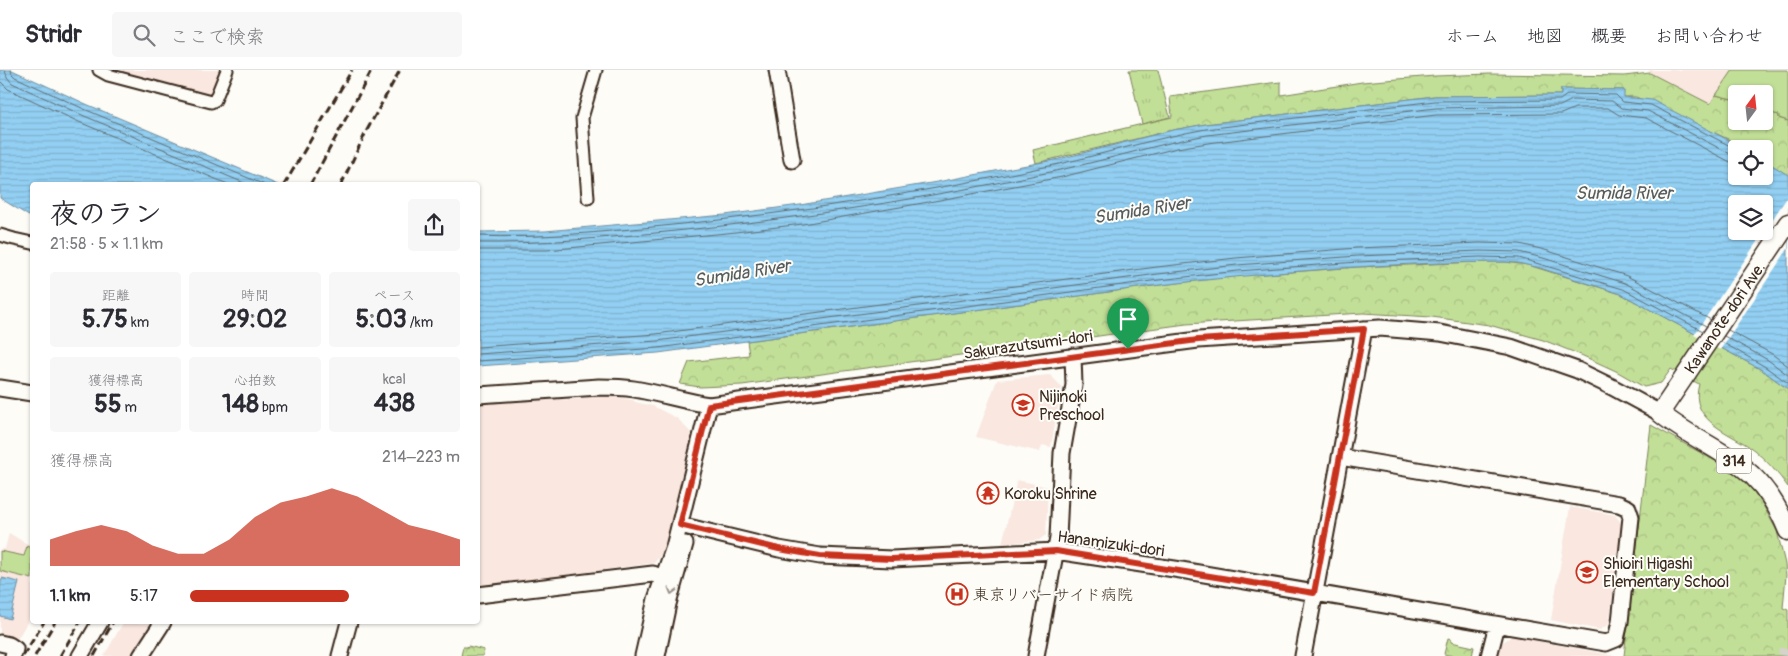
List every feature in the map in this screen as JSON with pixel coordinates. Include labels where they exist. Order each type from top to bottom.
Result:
[{"type":"main road","name":"Kawanote-dori Ave.","points":[[1660,413],[1689,367],[1788,223]]},
{"type":"main road","name":"314","points":[[1660,413],[1679,419],[1747,459],[1769,480],[1788,508]]},
{"type":"main road","name":"314","points":[[1660,413],[1675,426],[1742,466],[1762,486],[1780,511],[1788,531]]},
{"type":"street","points":[[99,70],[108,75],[211,102],[215,100],[226,70]]},
{"type":"street","points":[[588,198],[582,118],[596,70]]},
{"type":"street","points":[[776,70],[792,160]]},
{"type":"street","points":[[0,235],[30,243]]},
{"type":"street","name":"Sakurazutsumi-dori","points":[[480,395],[617,387],[709,405],[1198,340],[1380,328],[1422,331],[1504,346],[1576,370],[1660,413]]},
{"type":"street","points":[[1303,656],[1364,329]]},
{"type":"street","points":[[1036,656],[1056,551],[1062,453],[1074,385],[1073,356]]},
{"type":"street","points":[[0,388],[30,393]]},
{"type":"street","points":[[657,656],[685,526],[716,420],[709,405]]},
{"type":"street","name":"Hanamizuki-dori","points":[[685,526],[779,549],[820,556],[892,559],[1056,551],[1606,643],[1614,641],[1618,636],[1631,517],[1628,508],[1602,501],[1340,457]]},
{"type":"street","points":[[643,656],[663,578],[674,547],[685,526]]},
{"type":"street","points":[[480,595],[653,574],[663,578]]},
{"type":"street","points":[[80,656],[99,624]]},
{"type":"street","points":[[140,656],[162,624]]},
{"type":"street","points":[[340,656],[348,624]]},
{"type":"street","points":[[1489,656],[1497,625]]},
{"type":"street","points":[[0,643],[9,645],[15,650],[12,656]]},
{"type":"shaded area","points":[[109,70],[220,70],[211,94],[206,96]]},
{"type":"shaded area","points":[[1649,70],[1733,70],[1711,105],[1650,73]]},
{"type":"shaded area","name":"Nijinoki Preschool","points":[[1050,375],[1062,387],[1051,447],[1042,445],[1040,452],[976,437],[997,380]]},
{"type":"shaded area","points":[[593,395],[609,396],[653,406],[678,419],[693,435],[663,552],[654,563],[480,587],[480,404],[585,398]]},
{"type":"shaded area","points":[[1017,480],[1048,487],[1046,535],[1039,540],[1002,544]]},
{"type":"shaded area","name":"Shioiri Higashi Elementary School","points":[[1570,507],[1615,515],[1622,524],[1609,624],[1600,630],[1551,620]]},
{"type":"shaded area","points":[[9,533],[30,546],[30,617],[15,643],[0,639],[0,549],[5,549]]},
{"type":"shaded area","points":[[122,624],[150,624],[130,656],[104,656]]},
{"type":"shaded area","points":[[1512,636],[1615,656],[1498,656],[1502,643]]},
{"type":"green space","points":[[1129,70],[1158,70],[1170,117],[1142,124]]},
{"type":"green space","points":[[1733,70],[1788,70],[1788,121],[1773,114],[1773,85],[1728,85],[1728,98],[1716,95]]},
{"type":"green space","points":[[1650,73],[1710,104],[1716,95],[1728,98],[1728,130],[1773,130],[1773,113],[1779,115],[1779,118],[1788,121],[1788,176],[1773,166],[1773,140],[1730,140],[1636,97],[1623,97],[1624,90],[1561,89],[1561,95],[1435,96],[1206,124],[1173,130],[1036,163],[1033,150],[1172,117],[1170,97],[1271,83],[1281,82],[1281,95],[1362,82],[1435,76],[1490,74],[1624,76]]},
{"type":"green space","points":[[1505,262],[1528,265],[1621,294],[1762,370],[1788,389],[1788,487],[1772,467],[1754,450],[1724,432],[1706,417],[1700,408],[1697,397],[1699,384],[1671,369],[1661,383],[1644,387],[1616,371],[1543,340],[1489,325],[1432,317],[1363,313],[1186,324],[742,385],[700,387],[680,384],[689,362],[749,355],[747,341],[1238,276],[1358,267]]},
{"type":"green space","points":[[1651,425],[1735,472],[1754,491],[1763,505],[1777,531],[1785,564],[1783,608],[1788,610],[1788,656],[1624,656]]},
{"type":"green space","points":[[27,546],[30,548],[30,578],[0,571],[0,551],[24,556]]},
{"type":"green space","points":[[1448,638],[1451,639],[1451,642],[1474,647],[1472,656],[1444,654]]},
{"type":"green space","points":[[468,646],[484,650],[483,656],[461,656],[463,647]]},
{"type":"water","points":[[0,70],[12,70],[86,104],[271,182],[30,182],[30,217],[0,198]]},
{"type":"water","name":"Sumida River","points":[[1561,89],[1624,90],[1624,97],[1652,100],[1728,140],[1728,185],[1773,185],[1773,166],[1788,175],[1788,389],[1762,370],[1621,294],[1540,268],[1505,262],[1375,266],[1246,276],[1160,285],[658,353],[480,366],[480,232],[545,231],[725,215],[800,205],[1059,159],[1173,130],[1206,124],[1435,96],[1561,95]]},
{"type":"water","points":[[2,578],[19,582],[10,619],[0,616]]},
{"type":"pier","points":[[1788,196],[1788,249],[1720,350],[1694,335],[1758,240],[1773,240],[1773,218]]},
{"type":"tunnel","points":[[1787,656],[1788,649]]},
{"type":"railway","points":[[286,182],[352,70]]},
{"type":"railway","points":[[312,182],[372,70]]},
{"type":"railway","points":[[342,182],[366,132],[400,70]]},
{"type":"railway","points":[[23,656],[43,624]]},
{"type":"railway","points":[[35,656],[54,624]]},
{"type":"railway","points":[[60,656],[79,624]]},
{"type":"railway","points":[[94,656],[112,624]]},
{"type":"place","name":"Nijinoki Preschool","points":[[1023,405]]},
{"type":"place","name":"Koroku Shrine","points":[[988,493]]},
{"type":"place","name":"Shioiri Higashi Elementary School","points":[[1587,572]]},
{"type":"place","name":"東京リバーサイド病院","points":[[957,594]]},
{"type":"route","points":[[1364,329],[1314,593],[1056,551],[942,558],[892,559],[820,556],[779,549],[680,525],[709,405],[1128,349],[1198,340],[1364,329]]}]
